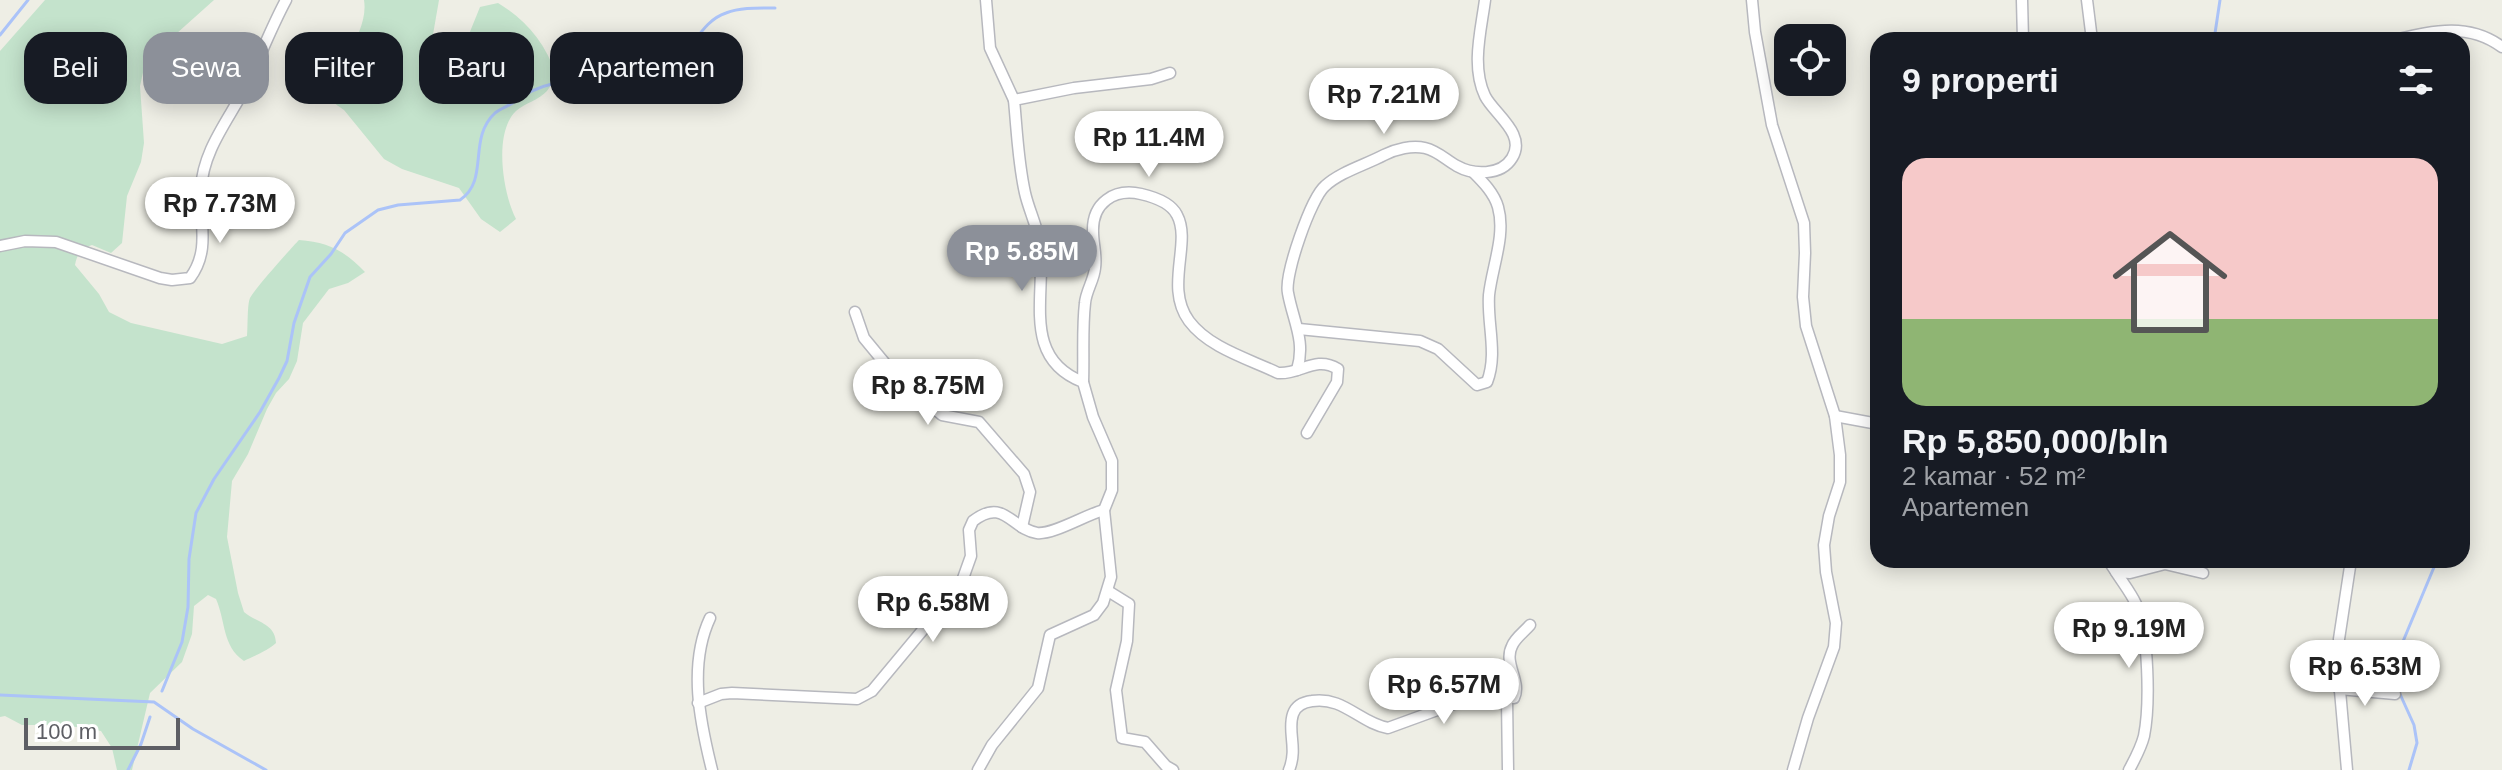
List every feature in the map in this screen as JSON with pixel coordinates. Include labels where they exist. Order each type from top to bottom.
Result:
[{"type":"street","points":[[0,246],[25,241],[56,242],[160,278],[190,278],[202,253],[204,223],[201,189],[208,154],[250,79],[286,0]]},
{"type":"street","points":[[986,0],[990,48],[1014,100],[1021,173],[1040,248],[1038,305],[1041,332],[1055,365],[1083,382]]},
{"type":"street","points":[[1297,370],[1301,357],[1299,329],[1288,296],[1287,282],[1314,202],[1323,187],[1392,151],[1407,148],[1424,148],[1473,172],[1502,168],[1512,158],[1515,148],[1513,135],[1490,106],[1478,77],[1485,0]]},
{"type":"street","points":[[1752,0],[1772,125],[1804,223],[1803,297],[1806,326],[1835,416],[1840,455],[1840,482],[1824,545],[1836,623],[1834,647],[1793,770]]},
{"type":"street","points":[[2022,0],[2023,32]]},
{"type":"street","points":[[2087,0],[2091,32]]},
{"type":"street","points":[[2432,32],[2460,30],[2485,35],[2502,47]]},
{"type":"street","points":[[1014,100],[1074,88],[1151,79],[1170,73]]},
{"type":"street","points":[[1299,329],[1420,341],[1438,349],[1477,385],[1487,382],[1492,348],[1489,298],[1500,224],[1498,206],[1489,189],[1473,172]]},
{"type":"street","points":[[978,770],[992,745],[1038,688],[1050,635],[1094,615],[1108,591],[1111,564],[1104,510],[1112,490],[1112,461],[1093,417],[1083,382],[1085,300],[1096,261],[1094,218],[1106,199],[1130,193],[1167,204],[1176,212],[1181,235],[1177,284],[1183,312],[1191,324],[1209,339],[1278,373],[1289,374],[1306,364],[1335,366],[1339,372],[1337,382],[1307,433]]},
{"type":"street","points":[[855,312],[864,338],[897,378],[942,415],[979,422],[1024,474],[1030,492],[1022,527]]},
{"type":"street","points":[[1835,416],[1870,423]]},
{"type":"street","points":[[698,703],[732,693],[846,699],[865,697],[961,584],[971,556],[969,530],[973,521],[989,513],[1000,513],[1022,527],[1041,534],[1104,510]]},
{"type":"street","points":[[2113,568],[2136,604],[2146,662],[2144,737],[2129,770]]},
{"type":"street","points":[[2116,572],[2130,573],[2149,568]]},
{"type":"street","points":[[2182,568],[2203,573]]},
{"type":"street","points":[[2347,770],[2339,689],[2339,639],[2350,568]]},
{"type":"street","points":[[1108,591],[1129,604],[1127,641],[1116,690],[1122,738],[1145,742],[1173,770]]},
{"type":"street","points":[[710,618],[701,652],[698,703],[712,770]]},
{"type":"street","points":[[1289,770],[1294,754],[1293,713],[1298,705],[1307,702],[1334,701],[1379,727],[1388,728],[1473,697],[1514,698],[1517,690],[1510,648],[1530,625]]},
{"type":"street","points":[[2339,689],[2395,694]]},
{"type":"street","points":[[1507,699],[1508,770]]},
{"type":"green space","points":[[45,0],[214,0],[178,32],[143,32],[140,86],[144,143],[141,162],[127,196],[122,243],[111,253],[92,245],[82,250],[75,265],[99,294],[109,312],[131,323],[222,344],[247,336],[250,298],[299,240],[335,249],[365,272],[348,283],[329,289],[303,323],[297,361],[289,379],[267,409],[248,454],[232,481],[227,537],[238,593],[244,612],[269,627],[276,643],[244,661],[228,641],[216,599],[208,595],[194,606],[192,634],[182,662],[150,693],[132,770],[117,770],[112,748],[101,731],[64,725],[22,725],[5,716],[0,717],[0,51]]},
{"type":"green space","points":[[364,0],[439,0],[433,32],[419,32],[419,104],[528,104],[516,111],[504,134],[504,180],[516,219],[500,232],[481,219],[459,188],[402,169],[384,159],[336,104],[403,104],[403,32],[359,32]]},
{"type":"green space","points":[[498,3],[532,32],[470,32],[480,7]]},
{"type":"green space","points":[[534,35],[550,61],[550,86],[534,100]]},
{"type":"waterway","points":[[0,35],[28,0]]},
{"type":"waterway","points":[[2215,32],[2220,0]]},
{"type":"waterway","points":[[162,691],[182,642],[196,513],[214,479],[260,412],[279,378],[287,361],[294,323],[310,277],[345,233],[378,210],[398,205],[460,200],[474,182],[487,123],[497,112],[529,92],[567,81],[643,75],[663,69],[681,57],[716,18],[738,10],[775,8]]},
{"type":"waterway","points":[[2409,770],[2417,743],[2414,725],[2395,683],[2399,651],[2434,568]]},
{"type":"waterway","points":[[0,695],[154,702],[193,729],[266,770]]},
{"type":"waterway","points":[[128,770],[150,717]]}]
